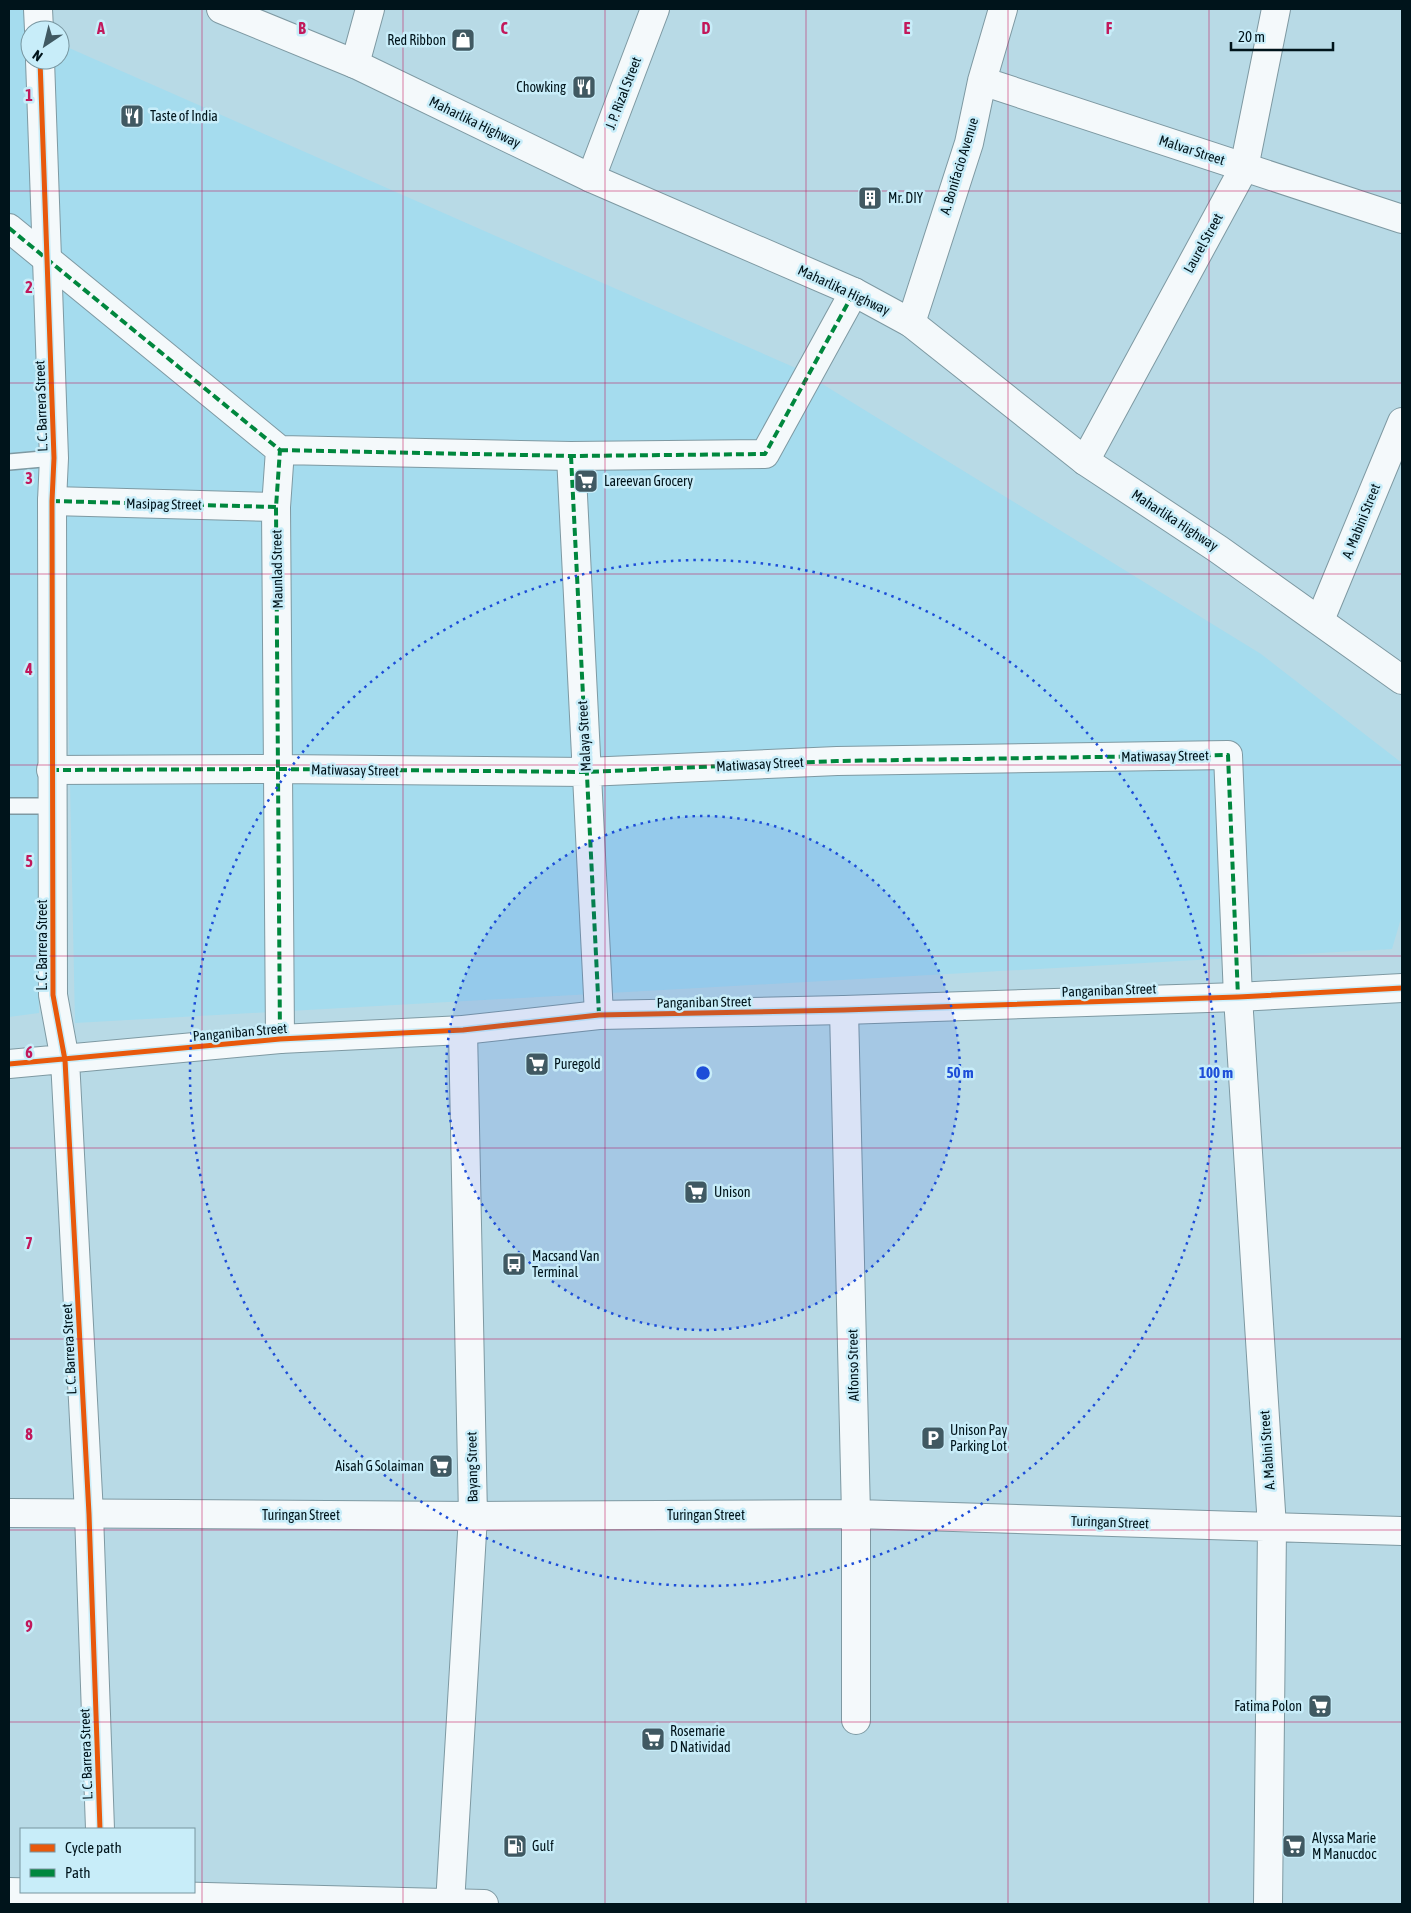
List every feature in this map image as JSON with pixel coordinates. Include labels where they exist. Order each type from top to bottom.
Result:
[{"type":"street","name":"Maharlika Highway","points":[[221,9],[355,64],[591,178],[854,292],[911,323],[1084,461],[1218,549],[1402,680]]},
{"type":"street","points":[[355,64],[370,9]]},
{"type":"street","name":"J. P. Rizal Street","points":[[591,178],[655,9]]},
{"type":"street","name":"Laurel Street","points":[[1084,461],[1244,168],[1276,9]]},
{"type":"street","name":"A. Bonifacio Avenue","points":[[911,323],[969,143],[996,11]]},
{"type":"street","name":"L. C. Barrera Street","points":[[40,70],[54,458],[52,502],[51,770],[54,806],[53,995],[65,1060],[89,1514],[100,1828]]},
{"type":"street","name":"Malvar Street","points":[[982,81],[1402,219]]},
{"type":"street","points":[[9,228],[280,450],[571,456],[765,454],[854,292]]},
{"type":"street","name":"A. Mabini Street","points":[[1320,620],[1402,422]]},
{"type":"street","name":"Maunlad Street","points":[[280,450],[276,507],[280,1040]]},
{"type":"street","name":"Malaya Street","points":[[571,456],[598,1016]]},
{"type":"street","name":"Masipag Street","points":[[52,502],[276,507]]},
{"type":"street","name":"Matiwasay Street","points":[[51,770],[278,769],[586,772],[837,761],[1228,756],[1238,996]]},
{"type":"street","name":"Panganiban Street","points":[[9,1064],[280,1040],[464,1030],[598,1016],[844,1010],[1238,996],[1402,988]]},
{"type":"street","name":"A. Mabini Street","points":[[1238,996],[1272,1527],[1268,1904]]},
{"type":"street","name":"Alfonso Street","points":[[844,1010],[856,1514],[856,1720]]},
{"type":"street","name":"Bayang Street","points":[[450,1904],[473,1516],[464,1030]]},
{"type":"street","name":"Turingan Street","points":[[9,1513],[473,1516],[856,1514],[1402,1530]]},
{"type":"street","points":[[28,1893],[102,1897],[484,1904]]},
{"type":"lane","points":[[9,462],[54,458]]},
{"type":"lane","points":[[9,806],[54,806]]},
{"type":"shaded area","points":[[9,9],[45,9],[37,20],[20,20],[20,70],[45,70],[39,1013],[9,1017]]},
{"type":"shaded area","points":[[70,48],[798,369],[1261,654],[1402,763],[1402,915],[1392,949],[75,1023],[55,70],[70,70]]},
{"type":"marked path","points":[[9,228],[280,450],[276,507],[280,1039]]},
{"type":"marked path","points":[[280,450],[571,456],[765,454],[854,292]]},
{"type":"marked path","points":[[571,456],[599,1015]]},
{"type":"marked path","points":[[52,501],[276,507]]},
{"type":"marked path","points":[[51,770],[278,769],[586,772],[837,761],[1228,755],[1238,997]]},
{"type":"cycle path","points":[[40,70],[54,458],[52,501],[53,995],[65,1060],[89,1514],[100,1828]]},
{"type":"cycle path","points":[[9,1064],[280,1039],[463,1030],[599,1015],[844,1010],[1238,997],[1402,988]]},
{"type":"place","name":"Red Ribbon","points":[[463,40]]},
{"type":"place","name":"Chowking","points":[[584,87]]},
{"type":"place","name":"Taste of India","points":[[132,116]]},
{"type":"place","name":"Mr. DIY","points":[[870,198]]},
{"type":"place","name":"Lareevan Grocery","points":[[586,481]]},
{"type":"place","name":"Puregold","points":[[537,1064]]},
{"type":"place","name":"Unison","points":[[696,1192]]},
{"type":"place","name":"Macsand Van Terminal","points":[[514,1264]]},
{"type":"place","name":"Unison Pay Parking Lot","points":[[933,1438]]},
{"type":"place","name":"Aisah G Solaiman","points":[[441,1466]]},
{"type":"place","name":"Fatima Polon","points":[[1320,1706]]},
{"type":"place","name":"Rosemarie D Natividad","points":[[653,1739]]},
{"type":"place","name":"Gulf","points":[[515,1846]]},
{"type":"place","name":"Alyssa Marie M Manucdoc","points":[[1294,1846]]}]
